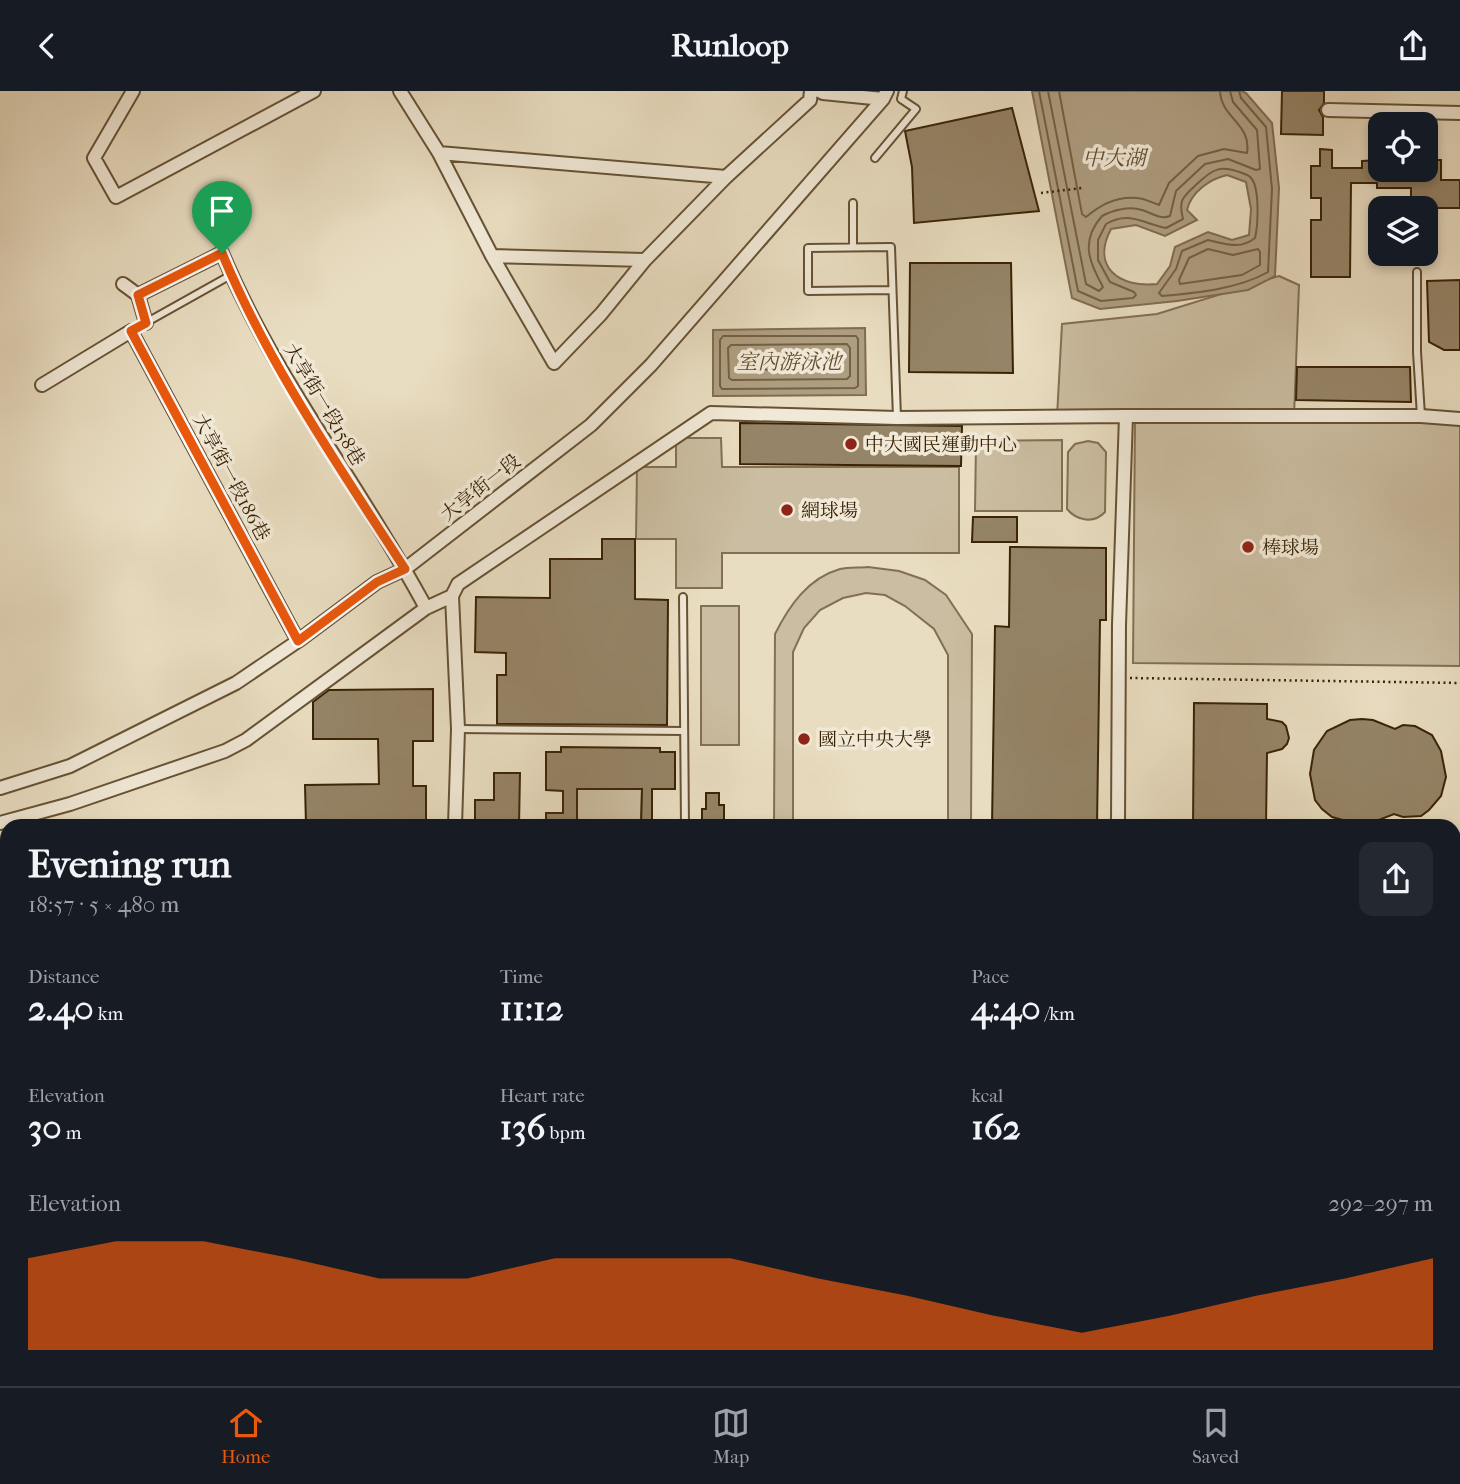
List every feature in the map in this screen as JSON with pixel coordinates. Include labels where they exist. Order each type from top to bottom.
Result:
[{"type":"street","points":[[133,91],[94,158],[116,197],[314,91]]},
{"type":"street","points":[[400,91],[439,153],[492,256],[554,363],[601,314],[645,260],[726,177],[810,100],[811,91]]},
{"type":"street","points":[[819,91],[885,95]]},
{"type":"street","name":"大享街一段","points":[[0,788],[70,766],[236,683],[377,582],[405,569],[599,417],[651,365],[885,95]]},
{"type":"street","points":[[1328,110],[1460,113]]},
{"type":"street","points":[[439,153],[726,177]]},
{"type":"street","name":"大享街一段158巷","points":[[138,295],[222,253],[299,403],[405,569],[426,608]]},
{"type":"street","points":[[492,256],[645,260]]},
{"type":"street","points":[[122,284],[138,295],[146,323]]},
{"type":"street","points":[[42,385],[131,331]]},
{"type":"street","name":"大享街一段186巷","points":[[131,331],[298,641]]},
{"type":"street","points":[[455,819],[458,729],[452,596],[458,584],[711,413],[897,418],[1421,416],[1460,419]]},
{"type":"street","points":[[1118,819],[1125,416]]},
{"type":"street","points":[[15,819],[70,804],[225,751],[246,740],[426,608],[452,596]]},
{"type":"lane","points":[[875,158],[916,109],[901,99],[903,91]]},
{"type":"lane","points":[[853,203],[853,247]]},
{"type":"lane","points":[[892,290],[808,291],[808,248],[891,247],[897,418]]},
{"type":"lane","points":[[1417,272],[1417,352],[1421,416]]},
{"type":"lane","points":[[131,331],[231,275]]},
{"type":"lane","points":[[683,597],[685,819]]},
{"type":"lane","points":[[458,729],[684,731]]},
{"type":"path","points":[[1041,193],[1082,188]]},
{"type":"path","points":[[1119,677],[1460,683]]},
{"type":"shaded area","points":[[1279,276],[1299,285],[1294,416],[1057,417],[1062,324],[1157,314]]},
{"type":"shaded area","points":[[1135,419],[1460,421],[1460,666],[1133,663]]},
{"type":"shaded area","points":[[676,438],[721,438],[722,467],[959,467],[959,553],[722,553],[722,588],[676,588],[676,539],[636,539],[637,467],[676,467]]},
{"type":"shaded area","points":[[1062,440],[1062,511],[975,511],[976,441]]},
{"type":"shaded area","points":[[1088,441],[1098,443],[1106,452],[1105,512],[1091,519],[1081,518],[1067,509],[1068,452],[1075,444]]},
{"type":"shaded area","points":[[868,567],[899,571],[925,580],[946,595],[972,634],[971,819],[948,819],[948,655],[934,629],[905,606],[885,595],[866,593],[843,598],[820,610],[804,628],[793,652],[793,819],[774,819],[775,634],[793,604],[809,586],[840,569]]},
{"type":"shaded area","points":[[701,606],[739,606],[739,745],[701,745]]},
{"type":"shaded area","points":[[577,789],[642,789],[641,819],[577,819]]},
{"type":"water","name":"中大湖","points":[[1032,91],[1246,93],[1272,123],[1279,188],[1275,276],[1248,290],[1177,301],[1100,309],[1072,298]],"holes":[[[1227,175],[1246,182],[1251,209],[1249,235],[1232,240],[1208,232],[1175,247],[1170,266],[1157,284],[1131,282],[1112,272],[1104,254],[1111,229],[1136,225],[1165,236],[1197,220],[1187,210],[1189,203],[1208,183]]]},
{"type":"water","name":"室內游泳池","points":[[865,328],[866,395],[713,396],[713,330]]},
{"type":"building","points":[[1282,91],[1324,91],[1324,103],[1319,110],[1323,117],[1323,135],[1281,134]]},
{"type":"building","points":[[1012,108],[1039,211],[914,223],[912,167],[905,131]]},
{"type":"building","points":[[1320,149],[1332,150],[1332,168],[1362,168],[1362,161],[1368,161],[1368,182],[1438,182],[1438,160],[1441,160],[1441,180],[1460,180],[1460,208],[1438,208],[1438,196],[1411,196],[1411,188],[1377,188],[1377,183],[1351,183],[1350,277],[1311,277],[1311,220],[1321,220],[1321,198],[1311,198],[1311,166],[1320,166]]},
{"type":"building","points":[[910,263],[1011,263],[1013,373],[909,372]]},
{"type":"building","points":[[1460,280],[1460,350],[1444,350],[1429,342],[1427,281]]},
{"type":"building","points":[[1297,367],[1410,367],[1411,402],[1296,400]]},
{"type":"building","name":"中大國民運動中心","points":[[740,423],[962,426],[961,466],[740,464]]},
{"type":"building","points":[[973,517],[1017,517],[1017,542],[972,542]]},
{"type":"building","points":[[602,539],[635,539],[635,599],[668,600],[667,725],[497,724],[497,675],[506,675],[506,653],[475,652],[476,597],[550,598],[550,559],[602,559]]},
{"type":"building","points":[[1010,547],[1106,548],[1106,620],[1100,620],[1097,819],[992,819],[995,626],[1009,627]]},
{"type":"building","points":[[433,689],[433,741],[413,741],[413,786],[426,786],[426,819],[306,819],[305,785],[379,784],[378,739],[313,739],[313,702],[329,690]]},
{"type":"building","points":[[1194,703],[1267,704],[1267,719],[1282,722],[1289,738],[1282,749],[1267,753],[1266,819],[1193,819]]},
{"type":"building","points":[[1350,720],[1373,720],[1395,729],[1403,725],[1415,726],[1432,735],[1441,751],[1446,777],[1441,796],[1429,810],[1421,816],[1403,817],[1394,814],[1381,819],[1339,819],[1322,809],[1315,800],[1310,774],[1314,750],[1327,731]]},
{"type":"building","points":[[561,747],[660,748],[660,752],[675,752],[675,789],[652,789],[652,819],[641,819],[642,789],[577,789],[577,819],[546,819],[546,813],[563,813],[563,791],[546,790],[546,752],[561,752]]},
{"type":"building","points":[[494,773],[520,773],[519,819],[475,819],[475,800],[494,800]]},
{"type":"building","points":[[706,793],[719,793],[719,805],[724,805],[724,819],[702,819],[702,809],[706,809]]},
{"type":"place","name":"中大國民運動中心","points":[[851,444]]},
{"type":"place","name":"網球場","points":[[787,510]]},
{"type":"place","name":"棒球場","points":[[1248,547]]},
{"type":"place","name":"國立中央大學","points":[[804,739]]},
{"type":"route","points":[[222,253],[299,403],[405,569],[377,582],[298,641],[131,331],[146,323],[138,295],[222,253]]}]
